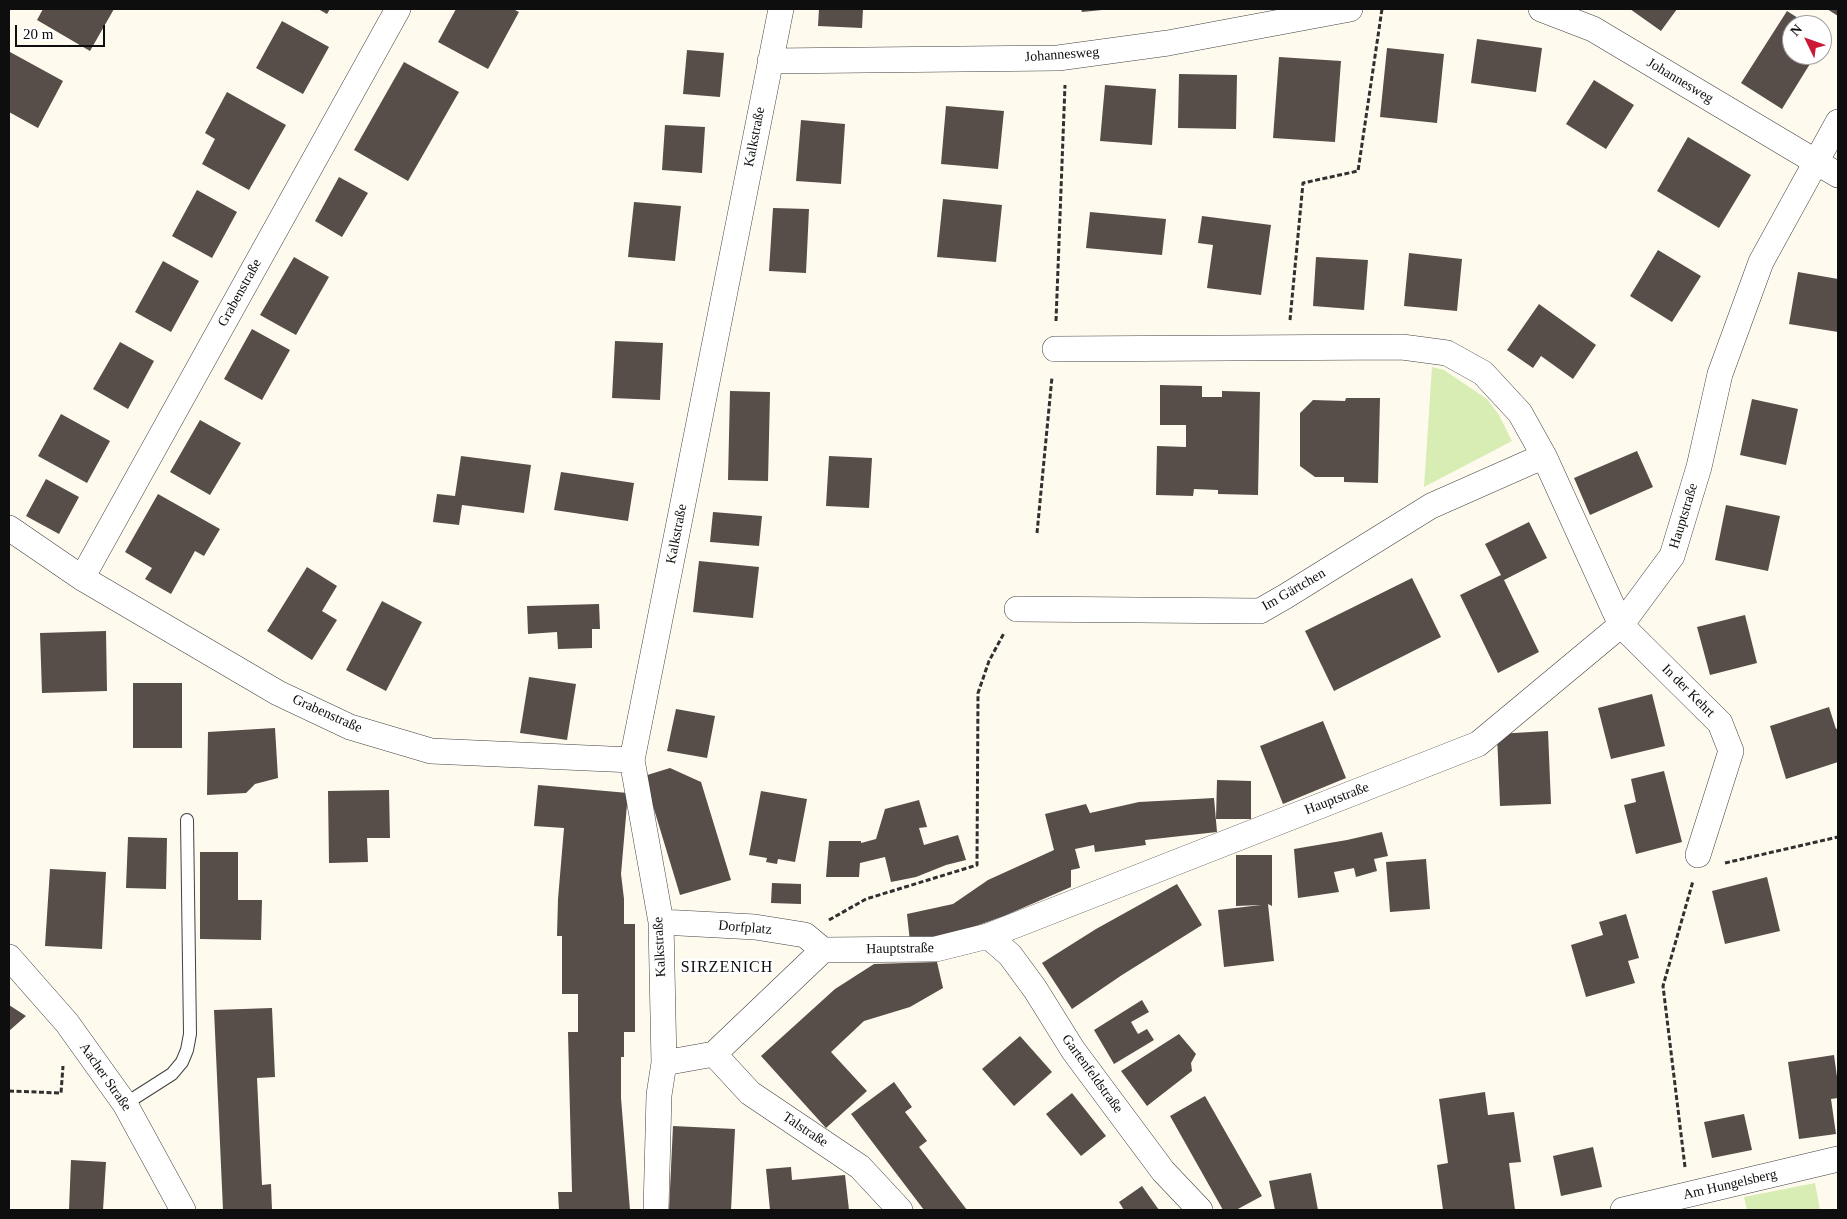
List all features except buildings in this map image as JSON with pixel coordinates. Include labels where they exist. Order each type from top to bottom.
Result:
[{"type":"street","name":"Grabenstraße","points":[[82,578],[398,9]]},
{"type":"street","name":"Kalkstraße","points":[[664,1063],[661,922],[632,760],[781,9]]},
{"type":"street","name":"Johannesweg","points":[[770,61],[1058,58],[1168,43],[1350,9]]},
{"type":"street","name":"Johannesweg","points":[[1541,9],[1593,29],[1815,161]]},
{"type":"street","name":"Hauptstraße","points":[[823,950],[936,949],[988,936],[1478,744],[1621,625],[1672,556],[1699,467],[1720,374],[1761,262],[1838,122]]},
{"type":"street","points":[[1815,161],[1838,175]]},
{"type":"street","points":[[1055,349],[1402,347],[1447,353],[1483,373],[1520,412],[1544,456],[1621,625]]},
{"type":"street","name":"Im Gärtchen","points":[[1017,609],[1260,611],[1431,506],[1544,456]]},
{"type":"street","name":"Grabenstraße","points":[[9,528],[82,578],[278,692],[350,727],[431,751],[632,760]]},
{"type":"street","name":"In der Kehrt","points":[[1621,625],[1720,723],[1731,752],[1696,867]]},
{"type":"street","name":"Dorfplatz","points":[[661,922],[755,927],[805,935],[823,950]]},
{"type":"street","name":"Gartenfeldstraße","points":[[988,936],[1010,955],[1035,989],[1078,1057],[1163,1171],[1200,1210]]},
{"type":"street","points":[[656,1210],[659,1095],[664,1063],[714,1054],[823,950]]},
{"type":"street","name":"Aacher Straße","points":[[9,957],[66,1023],[125,1104],[184,1210]]},
{"type":"street","name":"Talstraße","points":[[714,1054],[750,1093],[860,1167],[893,1209]]},
{"type":"street","name":"Am Hungelsberg","points":[[1623,1210],[1838,1159]]},
{"type":"lane","points":[[125,1104],[172,1074],[182,1062],[187,1050],[190,1034],[187,820]]},
{"type":"path","points":[[1287,348],[1303,183],[1358,171],[1382,9]]},
{"type":"path","points":[[1037,533],[1055,349],[1065,78],[1058,58]]},
{"type":"path","points":[[838,914],[866,899],[977,865],[978,693],[989,661],[1017,609]]},
{"type":"path","points":[[1724,863],[1838,837]]},
{"type":"path","points":[[1688,1195],[1663,986],[1696,867]]},
{"type":"path","points":[[9,1091],[61,1093],[66,1023]]},
{"type":"green space","points":[[1432,367],[1444,370],[1487,399],[1499,415],[1512,441],[1424,487]]},
{"type":"green space","points":[[1815,1183],[1820,1210],[1747,1210],[1744,1197]]},
{"type":"district","name":"SIRZENICH","points":[[727,968]]}]
